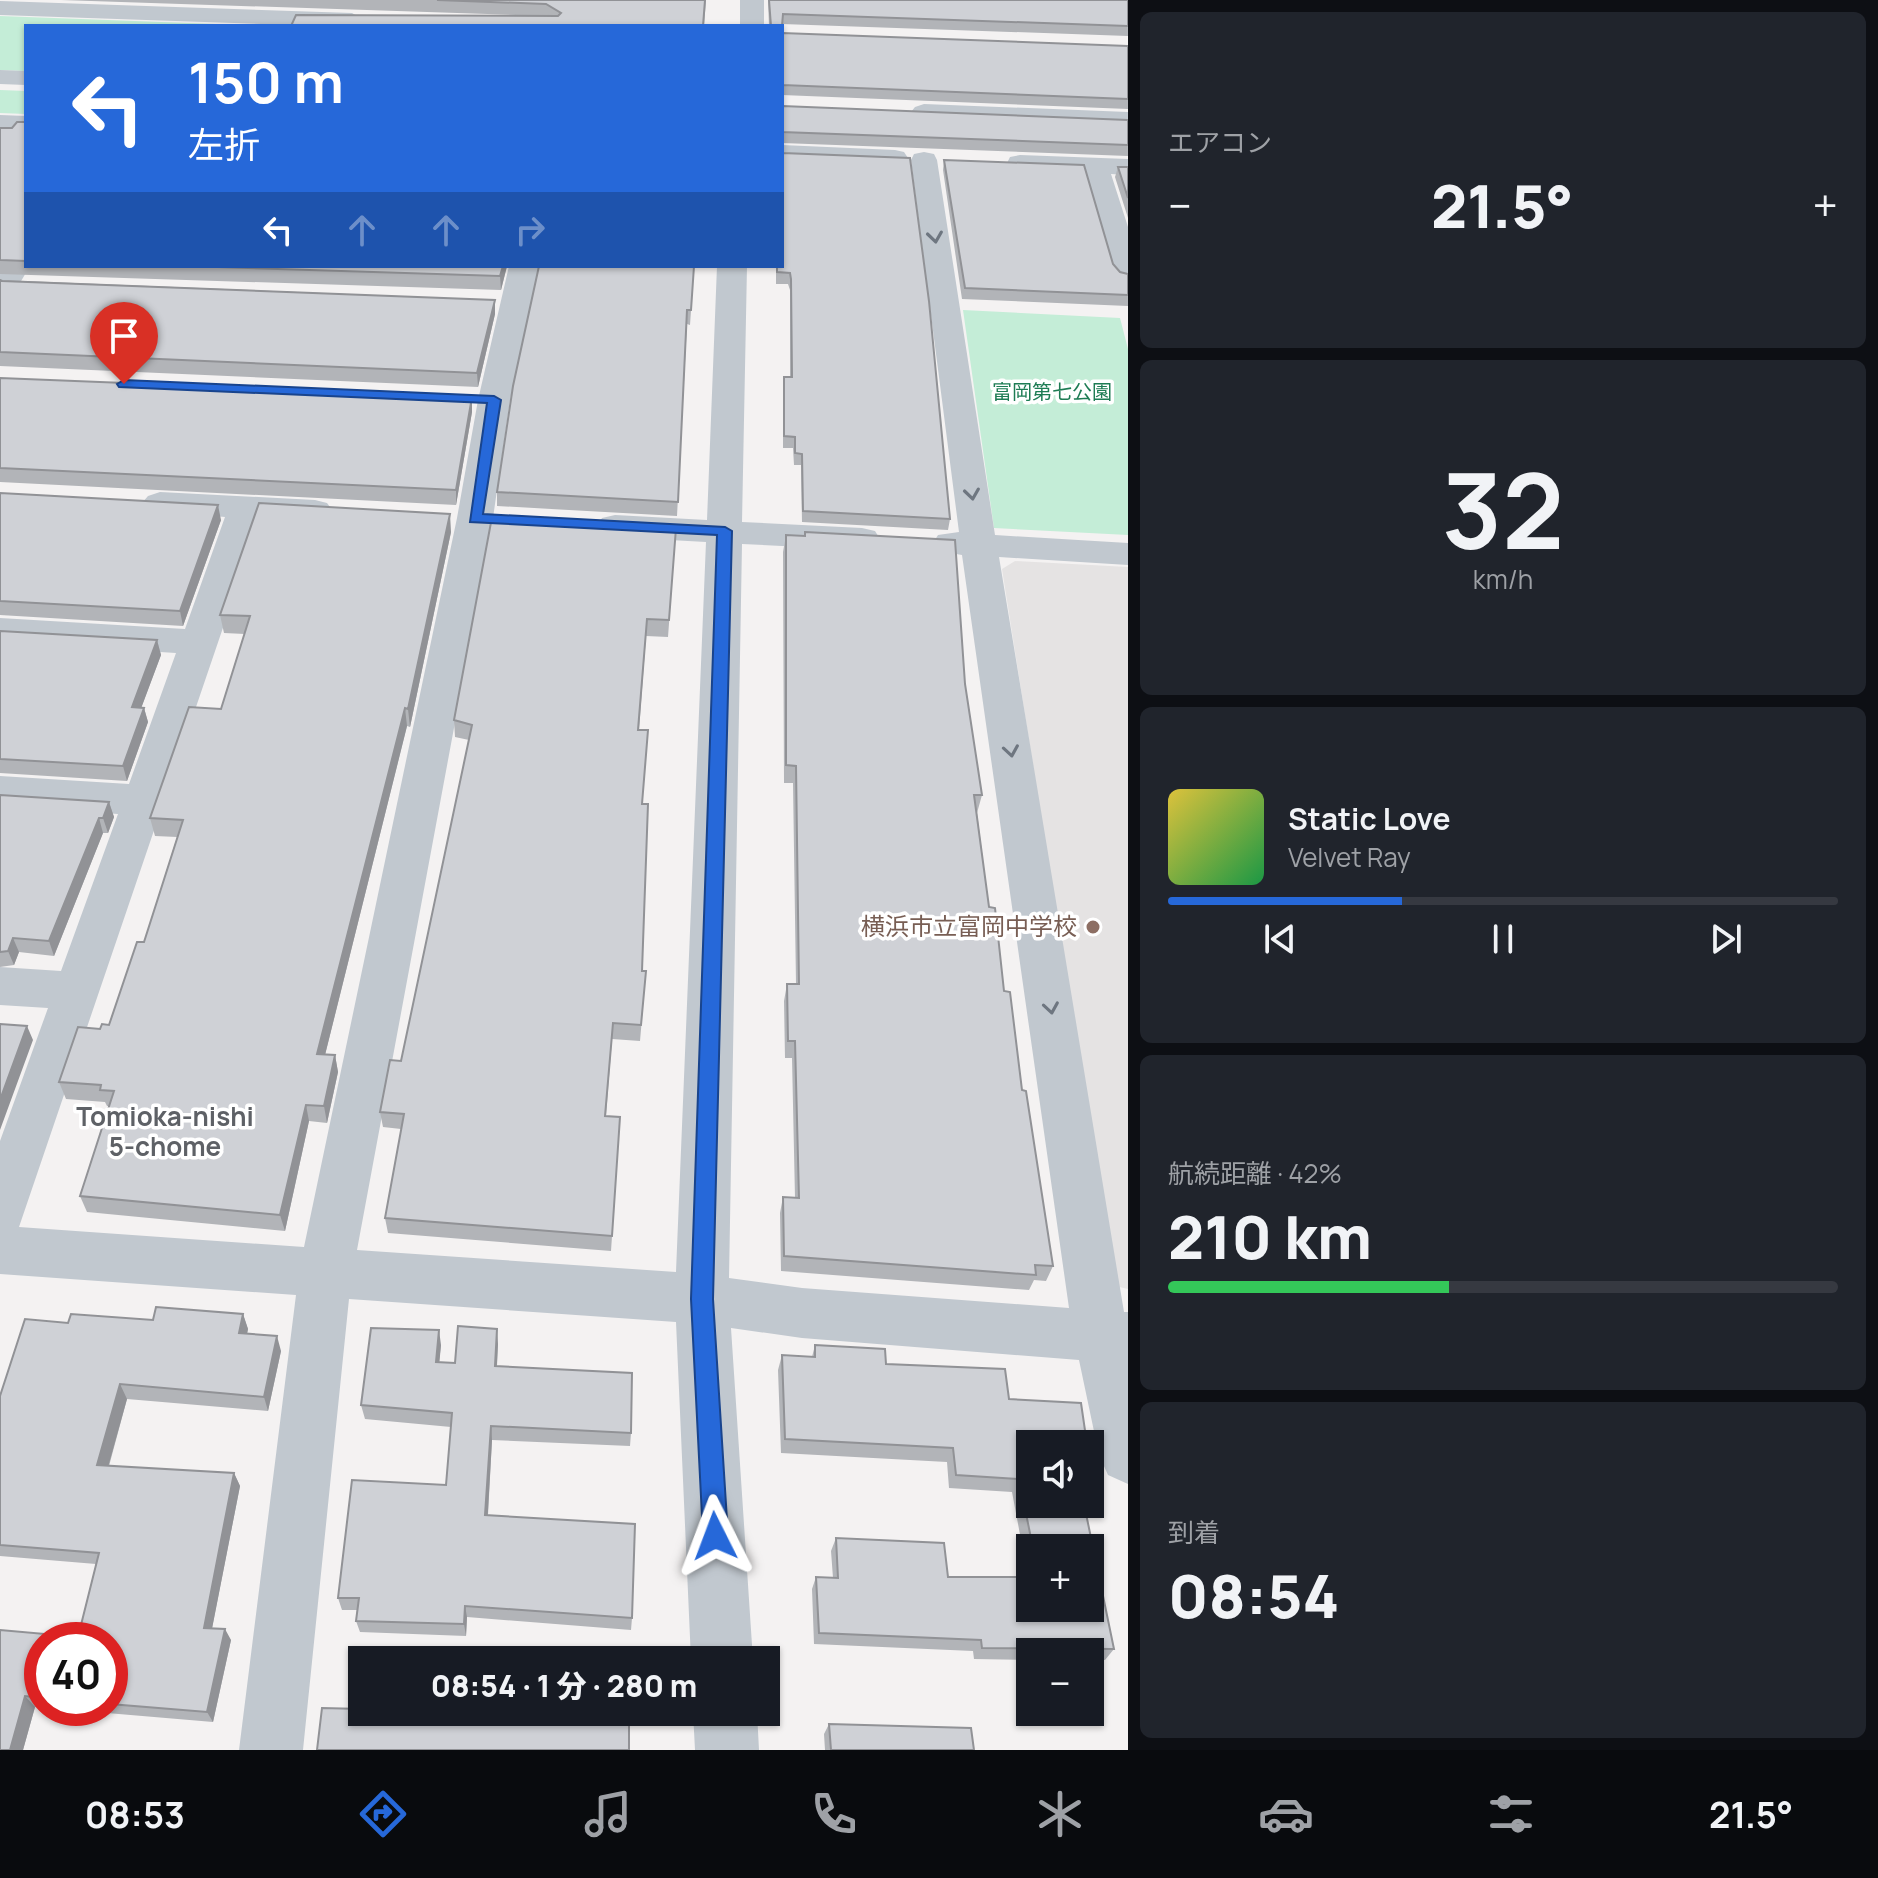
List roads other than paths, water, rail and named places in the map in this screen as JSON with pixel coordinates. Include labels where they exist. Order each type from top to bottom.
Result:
[{"type":"street","points":[[752,0],[752,24]]},
{"type":"street","points":[[0,8],[210,8],[284,15],[371,13]]},
{"type":"street","points":[[0,77],[24,78]]},
{"type":"street","points":[[892,111],[1128,120]]},
{"type":"street","points":[[0,123],[24,124]]},
{"type":"street","points":[[784,153],[940,160],[979,545],[1115,1337],[1128,1455]]},
{"type":"street","points":[[986,162],[1128,167]]},
{"type":"street","points":[[1095,166],[1123,243],[1128,274]]},
{"type":"street","points":[[3,287],[24,252]]},
{"type":"street","points":[[721,1646],[702,1299],[732,268]]},
{"type":"street","points":[[3,287],[37,284]]},
{"type":"street","points":[[271,1750],[325,1276],[476,518],[478,399],[509,291]]},
{"type":"street","points":[[123,501],[353,513]]},
{"type":"street","points":[[0,1213],[246,508]]},
{"type":"street","points":[[585,524],[1128,554]]},
{"type":"street","points":[[0,630],[199,642]]},
{"type":"street","points":[[0,791],[143,800]]},
{"type":"street","points":[[0,986],[78,991]]},
{"type":"street","points":[[0,1250],[325,1276],[702,1299],[802,1313],[1115,1337]]},
{"type":"street","points":[[726,1726],[727,1750]]},
{"type":"place","name":"横浜市立富岡中学校","points":[[1093,927]]},
{"type":"district","name":"Tomioka-nishi 5-chome","points":[[165,1132]]},
{"type":"park label","name":"富岡第七公園","points":[[1052,392]]}]
